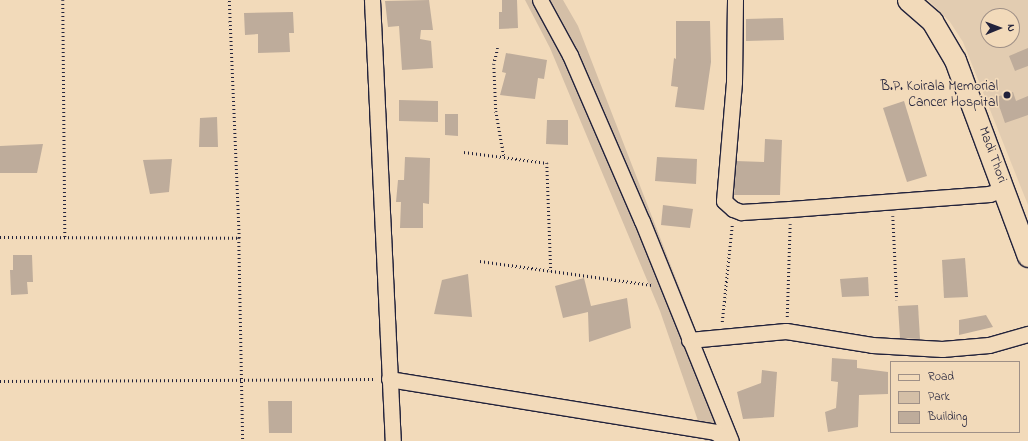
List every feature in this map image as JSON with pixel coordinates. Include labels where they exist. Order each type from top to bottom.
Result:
[{"type":"main road","name":"Madi Thori","points":[[908,0],[932,21],[955,60],[1028,256]]},
{"type":"street","points":[[372,0],[393,441]]},
{"type":"street","points":[[540,0],[570,55],[731,441]]},
{"type":"street","points":[[735,0],[734,82],[724,201],[733,209],[741,212],[790,209],[893,199],[989,194],[1004,190]]},
{"type":"street","points":[[690,340],[786,331],[872,345],[942,349],[989,345],[1028,334]]},
{"type":"street","points":[[390,379],[715,432],[728,441]]},
{"type":"path","points":[[63,0],[65,238]]},
{"type":"path","points":[[229,0],[239,238],[240,379],[243,441]]},
{"type":"path","points":[[498,48],[494,64],[496,111],[504,157]]},
{"type":"path","points":[[464,152],[546,163],[551,271]]},
{"type":"path","points":[[893,199],[897,300]]},
{"type":"path","points":[[720,337],[733,209]]},
{"type":"path","points":[[786,331],[790,209]]},
{"type":"path","points":[[0,237],[239,238]]},
{"type":"path","points":[[480,261],[668,287]]},
{"type":"path","points":[[0,381],[390,379]]},
{"type":"shaded area","name":"B.P. Koirala Memorial Cancer Hospital","points":[[928,0],[1028,0],[1028,205],[963,42],[950,22]]},
{"type":"green space","points":[[525,0],[563,0],[578,26],[739,441],[705,441],[660,311],[550,48]]},
{"type":"building","points":[[429,0],[433,30],[421,30],[420,39],[431,41],[433,68],[402,70],[399,26],[388,27],[385,1]]},
{"type":"building","points":[[502,0],[517,0],[518,28],[499,29],[499,12],[502,12]]},
{"type":"building","points":[[293,12],[294,33],[289,33],[290,52],[258,53],[258,34],[245,35],[244,13]]},
{"type":"building","points":[[783,18],[784,40],[746,41],[746,19]]},
{"type":"building","points":[[676,21],[710,21],[711,62],[704,110],[675,107],[678,87],[671,86],[674,58],[676,59]]},
{"type":"building","points":[[1028,48],[1028,66],[1015,71],[1009,56]]},
{"type":"building","points":[[506,53],[547,60],[544,79],[538,78],[535,99],[500,95],[506,73],[502,72]]},
{"type":"building","points":[[1013,92],[1016,101],[1028,96],[1028,115],[1005,123],[996,97]]},
{"type":"building","points":[[399,100],[438,101],[438,122],[399,121]]},
{"type":"building","points":[[904,101],[927,176],[907,182],[883,108]]},
{"type":"building","points":[[445,114],[458,114],[458,136],[445,135]]},
{"type":"building","points":[[217,117],[218,147],[199,147],[200,118]]},
{"type":"building","points":[[547,120],[568,120],[568,145],[546,144]]},
{"type":"building","points":[[765,139],[782,140],[780,195],[734,195],[736,161],[764,162]]},
{"type":"building","points":[[43,144],[37,173],[0,173],[0,146]]},
{"type":"building","points":[[405,157],[430,158],[429,204],[423,203],[423,228],[400,228],[401,202],[396,202],[398,180],[404,180]]},
{"type":"building","points":[[657,157],[697,159],[696,184],[655,181]]},
{"type":"building","points":[[172,159],[169,192],[150,194],[143,160]]},
{"type":"building","points":[[663,205],[693,209],[690,228],[661,225]]},
{"type":"building","points":[[13,255],[32,255],[33,282],[27,282],[28,294],[11,295],[10,270],[13,270]]},
{"type":"building","points":[[965,258],[968,297],[944,298],[942,260]]},
{"type":"building","points":[[468,274],[472,317],[434,314],[442,280]]},
{"type":"building","points":[[868,277],[869,296],[842,297],[840,279]]},
{"type":"building","points":[[584,278],[591,306],[627,298],[631,328],[589,342],[588,312],[563,318],[555,286]]},
{"type":"building","points":[[918,305],[920,339],[900,338],[898,306]]},
{"type":"building","points":[[986,315],[993,327],[959,335],[959,320]]},
{"type":"building","points":[[832,358],[857,360],[857,368],[888,372],[888,394],[859,395],[858,427],[828,432],[825,412],[836,408],[838,382],[831,381]]},
{"type":"building","points":[[762,370],[777,372],[774,417],[743,419],[737,392],[761,383]]},
{"type":"building","points":[[268,401],[292,401],[292,433],[269,433]]},
{"type":"place","name":"B.P. Koirala Memorial Cancer Hospital","points":[[1007,95]]}]
